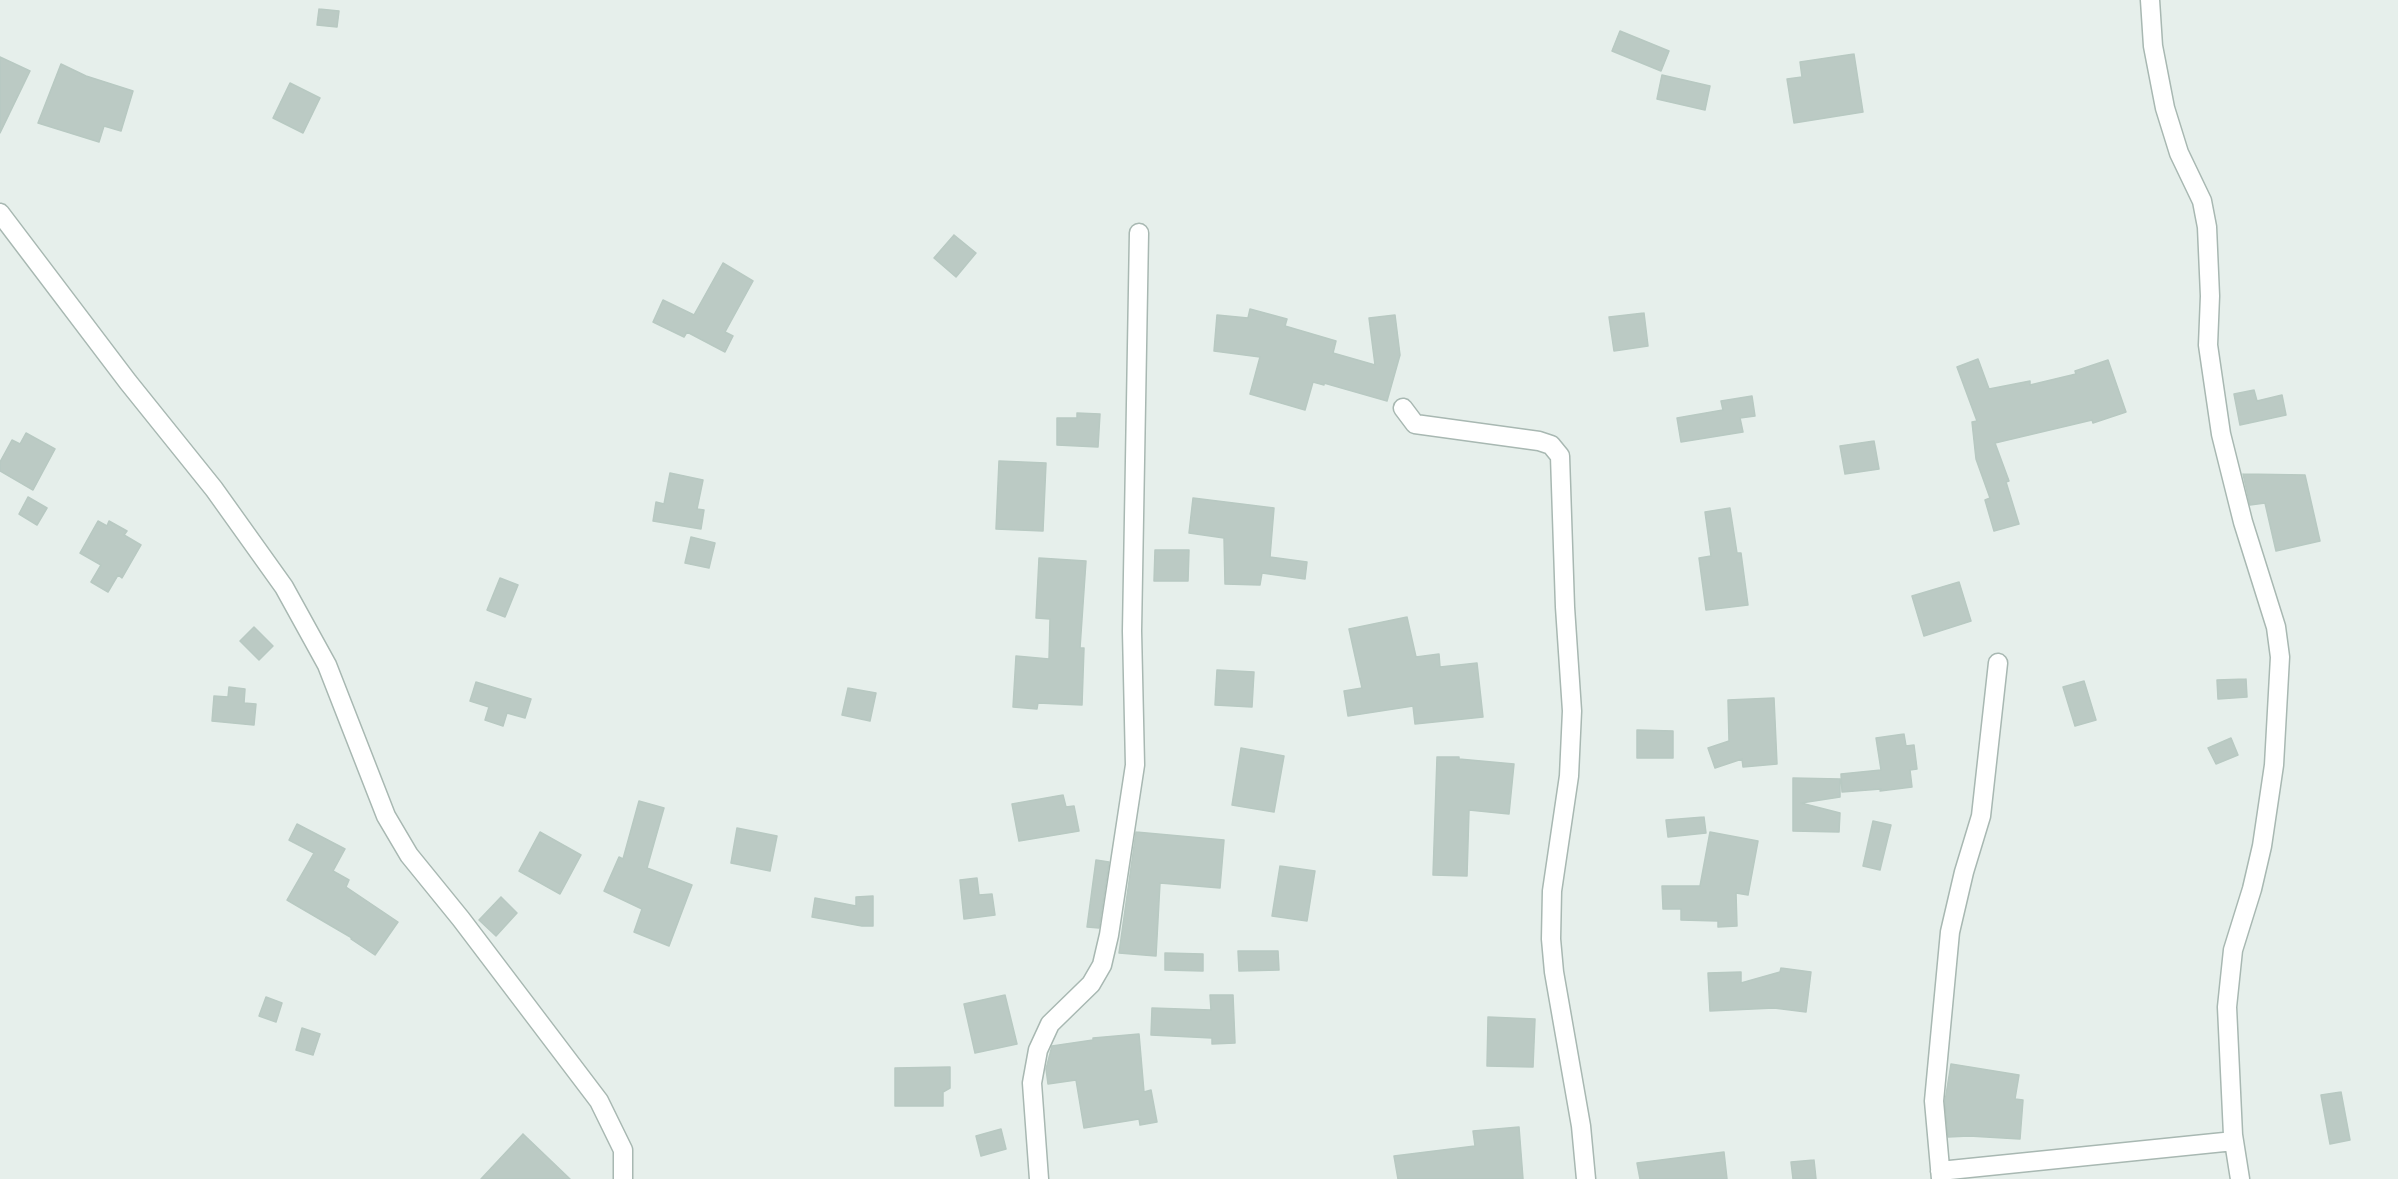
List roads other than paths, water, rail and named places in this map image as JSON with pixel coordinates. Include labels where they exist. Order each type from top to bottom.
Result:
[{"type":"street","points":[[2150,0],[2153,46],[2165,108],[2179,153],[2202,201],[2207,227],[2210,296],[2208,345],[2221,434],[2243,522],[2276,627],[2280,657],[2274,765],[2262,846],[2252,889],[2233,950],[2227,1007],[2228,1069],[2234,1141],[2240,1179]]},
{"type":"street","points":[[0,213],[128,382],[214,489],[284,587],[327,665],[386,816],[409,855],[461,919],[599,1101],[622,1150],[623,1179]]},
{"type":"street","points":[[1039,1179],[1032,1083],[1038,1050],[1050,1024],[1091,984],[1101,965],[1109,935],[1135,765],[1132,631],[1139,233]]},
{"type":"street","points":[[1403,408],[1415,424],[1539,441],[1551,445],[1560,456],[1564,607],[1572,711],[1569,776],[1552,891],[1551,939],[1554,972],[1581,1126],[1586,1179]]},
{"type":"street","points":[[1998,663],[1981,816],[1964,872],[1950,932],[1934,1101],[1940,1175],[2234,1141]]}]
